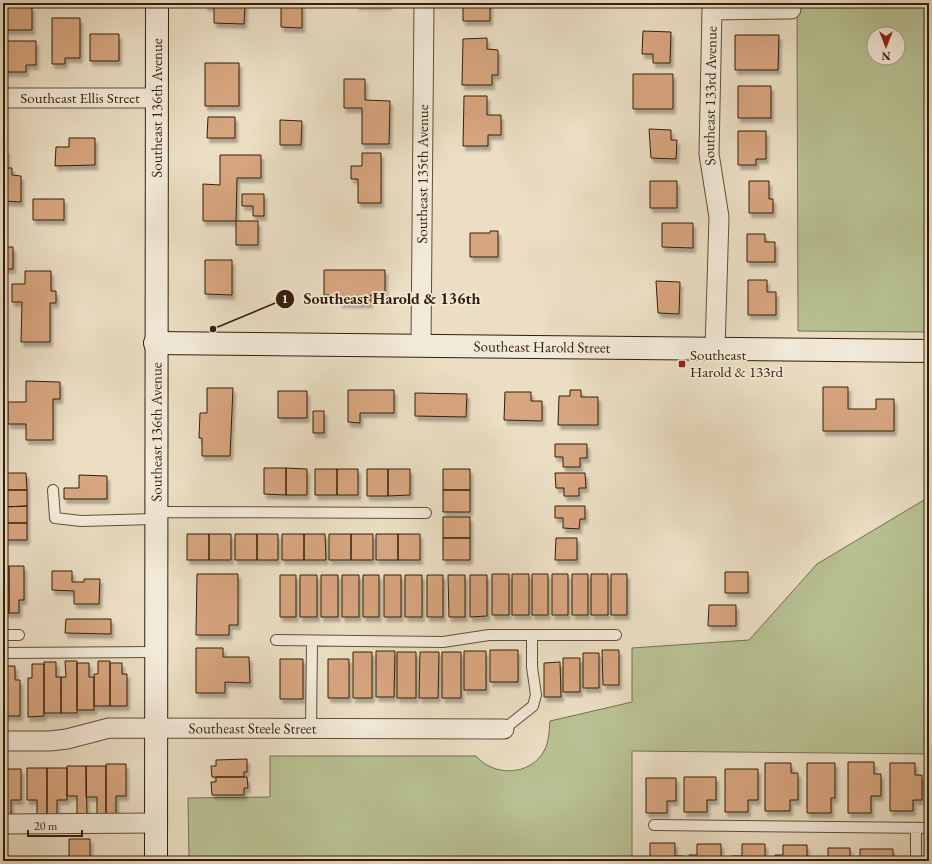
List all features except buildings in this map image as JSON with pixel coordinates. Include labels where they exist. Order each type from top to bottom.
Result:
[{"type":"street","name":"Southeast 136th Avenue","points":[[156,861],[155,343],[157,3]]},
{"type":"street","name":"Southeast 135th Avenue","points":[[422,346],[424,3]]},
{"type":"street","name":"Southeast 133rd Avenue","points":[[715,349],[719,217],[709,154],[712,10],[791,9]]},
{"type":"street","name":"Southeast Ellis Street","points":[[3,98],[157,98]]},
{"type":"street","name":"Southeast Harold Street","points":[[155,343],[929,351]]},
{"type":"street","name":"Southeast Steele Street","points":[[3,741],[50,741],[67,739],[109,728],[504,729]]},
{"type":"street","points":[[3,824],[156,823]]},
{"type":"lane","points":[[53,490],[55,518],[81,521],[155,516],[426,513]]},
{"type":"lane","points":[[3,635],[19,635]]},
{"type":"lane","points":[[276,640],[443,642],[489,635],[616,635]]},
{"type":"lane","points":[[504,729],[533,706],[536,695],[532,667],[532,636]]},
{"type":"lane","points":[[311,729],[312,640]]},
{"type":"lane","points":[[3,653],[156,652]]},
{"type":"lane","points":[[654,825],[929,828]]},
{"type":"lane","points":[[916,828],[916,861]]},
{"type":"green space","points":[[797,3],[929,3],[929,332],[798,331]]},
{"type":"green space","points":[[929,497],[926,680],[929,680],[929,754],[632,751],[632,861],[189,861],[188,798],[270,797],[270,756],[476,756],[492,768],[502,770],[512,771],[530,765],[538,759],[546,748],[550,721],[632,702],[632,648],[749,640],[817,564]]},
{"type":"place","name":"Southeast Harold & 136th","points":[[213,329]]},
{"type":"place","name":"Southeast Harold & 133rd","points":[[682,364]]}]
